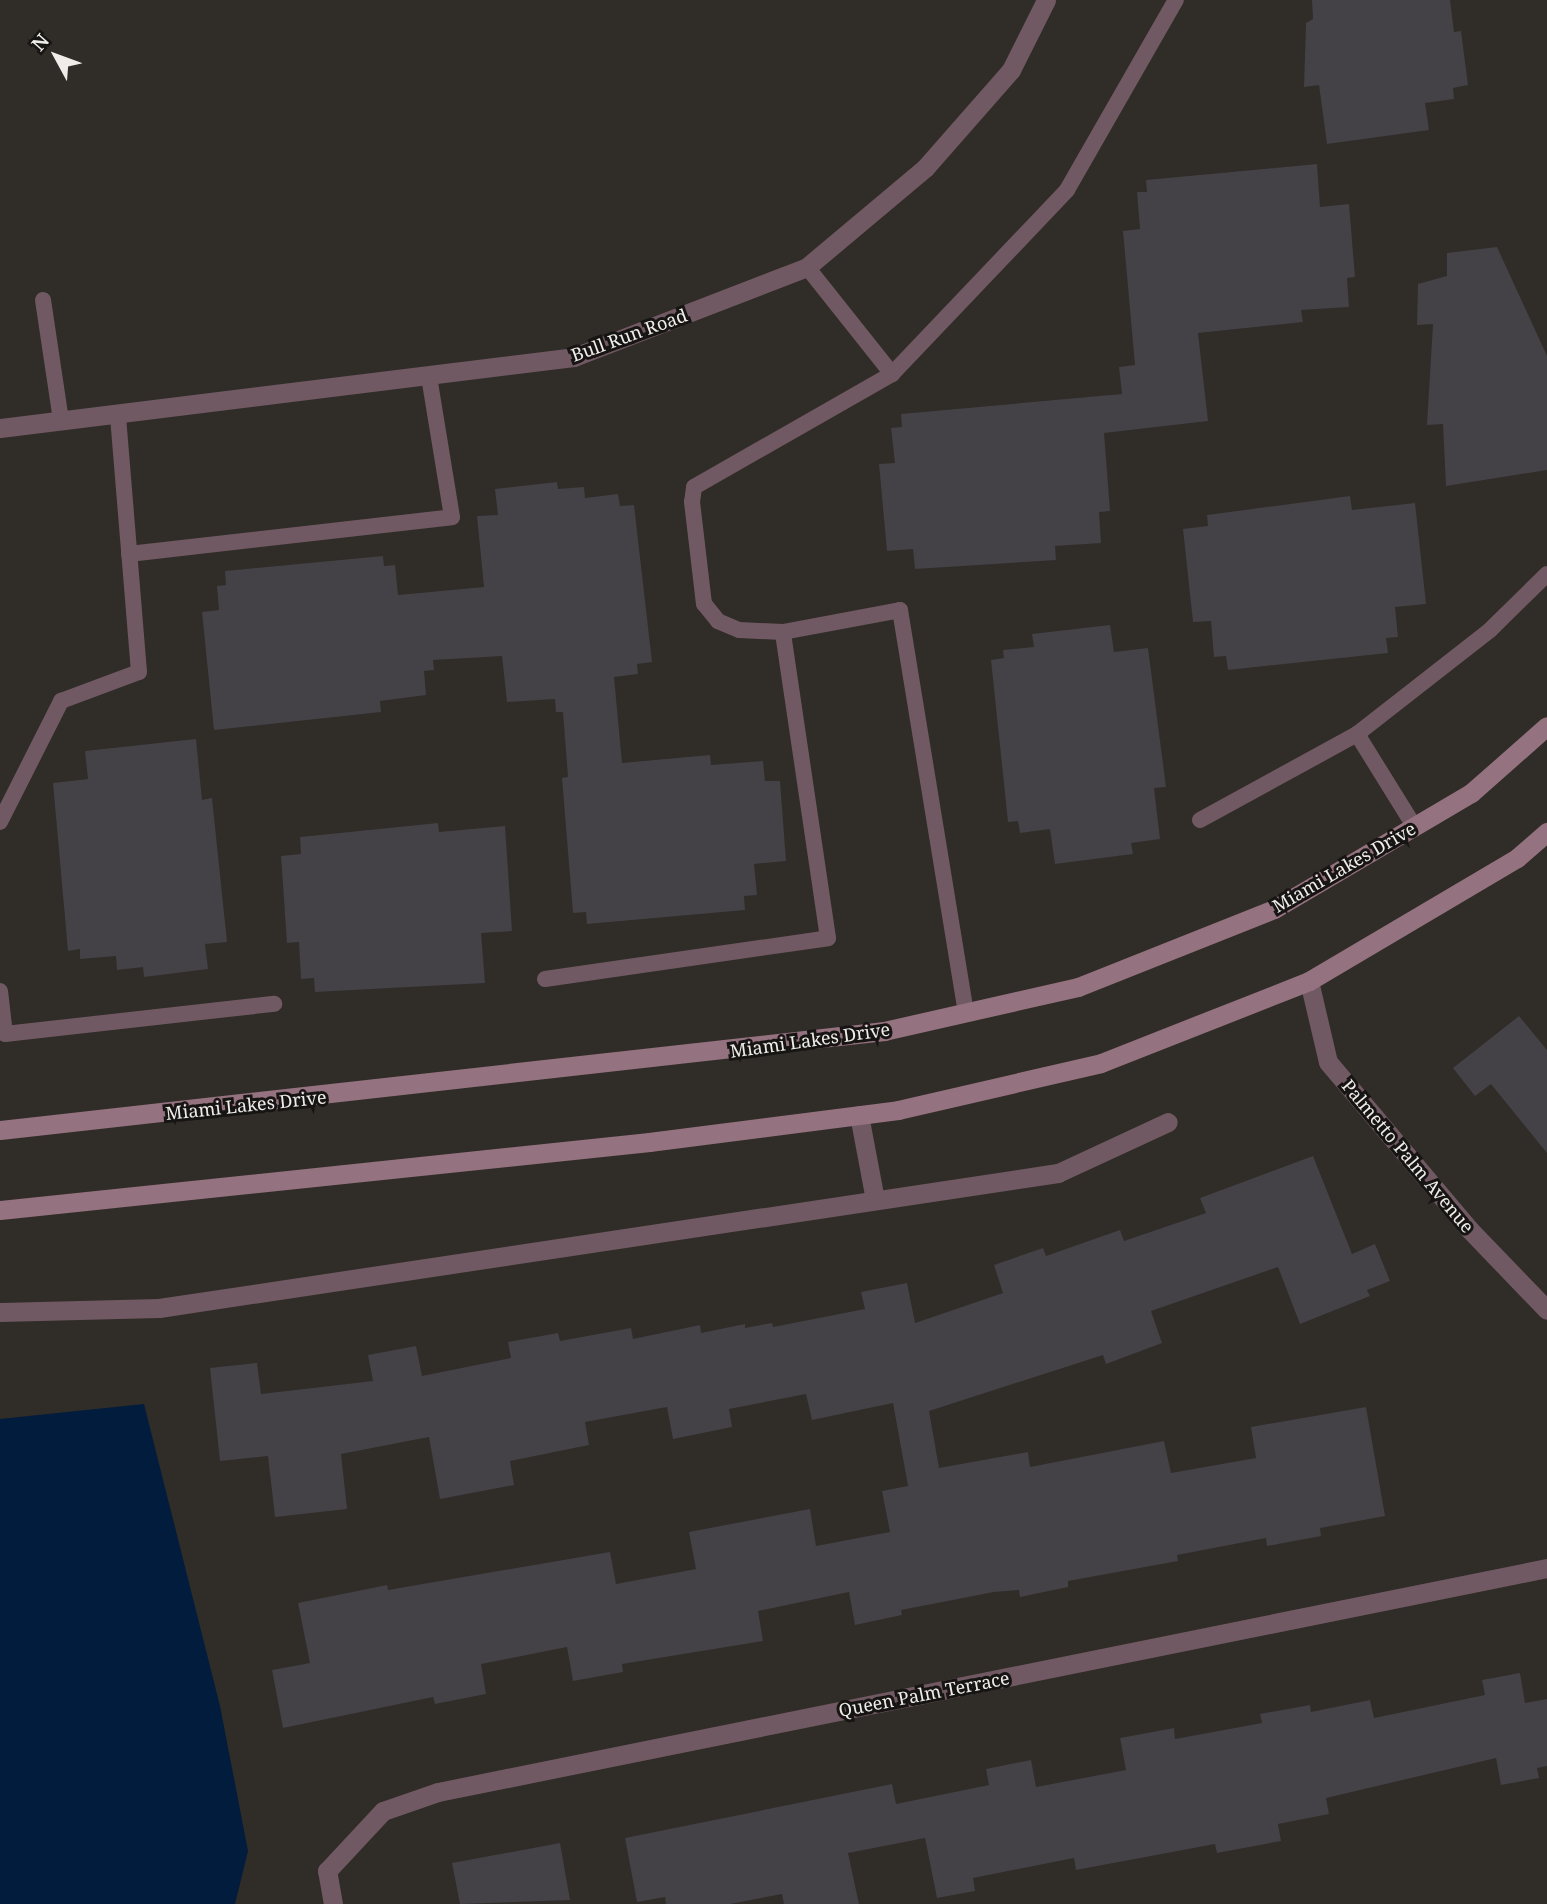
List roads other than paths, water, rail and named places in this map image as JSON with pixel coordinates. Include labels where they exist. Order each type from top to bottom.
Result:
[{"type":"main road","name":"Miami Lakes Drive","points":[[0,1130],[640,1062],[884,1031],[1078,987],[1274,909],[1471,793],[1547,726]]},
{"type":"main road","points":[[0,1210],[859,1115],[1101,1063],[1310,981],[1517,858],[1547,832]]},
{"type":"street","name":"Bull Run Road","points":[[0,428],[575,357],[807,267],[925,168],[1011,70],[1046,0]]},
{"type":"street","name":"Palmetto Palm Avenue","points":[[1310,981],[1328,1062],[1469,1229],[1547,1310]]},
{"type":"street","points":[[859,1115],[875,1200]]},
{"type":"street","points":[[0,1311],[159,1308],[1058,1173],[1168,1122]]},
{"type":"street","name":"Queen Palm Terrace","points":[[334,1904],[327,1871],[383,1811],[438,1792],[1547,1568]]},
{"type":"lane","points":[[966,1013],[900,610],[783,632],[739,630],[718,621],[704,604],[692,502],[694,487],[892,374],[1067,190],[1176,0]]},
{"type":"lane","points":[[807,267],[892,374]]},
{"type":"lane","points":[[43,300],[61,421]]},
{"type":"lane","points":[[129,554],[452,517],[429,376]]},
{"type":"lane","points":[[0,822],[61,701],[139,672],[118,415]]},
{"type":"lane","points":[[1200,820],[1357,734],[1490,630],[1547,574]]},
{"type":"lane","points":[[545,979],[828,938],[783,632]]},
{"type":"lane","points":[[1357,734],[1414,826]]},
{"type":"lane","points":[[0,991],[5,1034],[274,1004]]},
{"type":"water","points":[[144,1404],[220,1706],[248,1851],[235,1904],[0,1904],[0,1419]]}]
